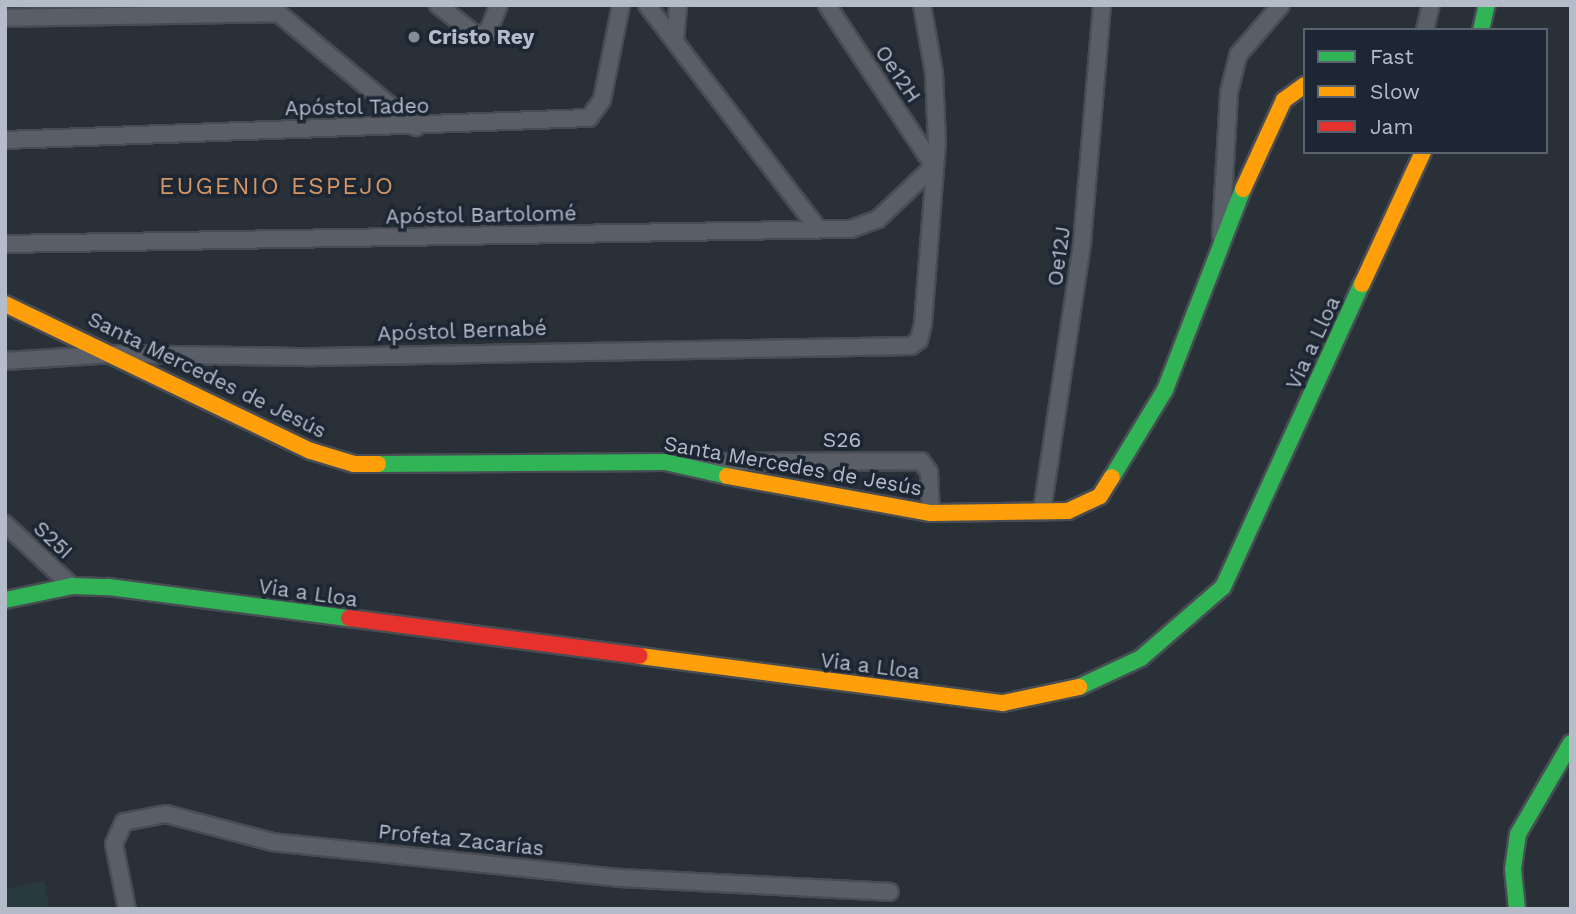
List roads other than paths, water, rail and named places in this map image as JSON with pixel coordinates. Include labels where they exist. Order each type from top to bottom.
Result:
[{"type":"street","points":[[438,5],[476,35],[488,32],[499,5]]},
{"type":"street","name":"Apóstol Tadeo","points":[[5,140],[416,127],[589,118],[599,111],[621,5]]},
{"type":"street","points":[[647,5],[818,229]]},
{"type":"street","points":[[675,41],[678,5]]},
{"type":"street","name":"Oe12H","points":[[827,5],[934,166]]},
{"type":"street","points":[[922,5],[933,73],[934,166]]},
{"type":"street","name":"Oe12J","points":[[1042,511],[1083,243],[1102,5]]},
{"type":"street","points":[[1220,249],[1228,92],[1238,55],[1281,5]]},
{"type":"street","points":[[1425,28],[1431,5]]},
{"type":"street","points":[[1481,28],[1487,5]]},
{"type":"street","points":[[5,18],[274,9],[416,127]]},
{"type":"street","name":"Santa Mercedes de Jesús","points":[[5,304],[115,354],[311,451],[354,464],[665,462],[796,492],[931,513],[1083,508],[1100,496],[1165,390],[1263,138],[1284,100],[1303,86]]},
{"type":"street","points":[[1412,169],[1414,154]]},
{"type":"street","name":"Via a Lloa","points":[[5,600],[72,586],[1003,703],[1068,692],[1141,658],[1223,587],[1412,169],[1422,154]]},
{"type":"street","name":"Apóstol Bartolomé","points":[[5,244],[851,229],[878,219],[934,166]]},
{"type":"street","name":"Apóstol Bernabé","points":[[5,362],[115,354],[315,357],[896,347],[919,340],[934,166]]},
{"type":"street","name":"S26","points":[[665,462],[921,461],[929,472],[931,513]]},
{"type":"street","name":"S25I","points":[[5,524],[72,586]]},
{"type":"street","points":[[1517,909],[1513,869],[1518,834],[1571,743]]},
{"type":"street","name":"Profeta Zacarías","points":[[127,909],[114,844],[124,822],[156,814],[272,842],[618,878],[890,891]]},
{"type":"place","name":"Cristo Rey","points":[[414,37]]},
{"type":"district","name":"EUGENIO ESPEJO","points":[[277,187]]}]
